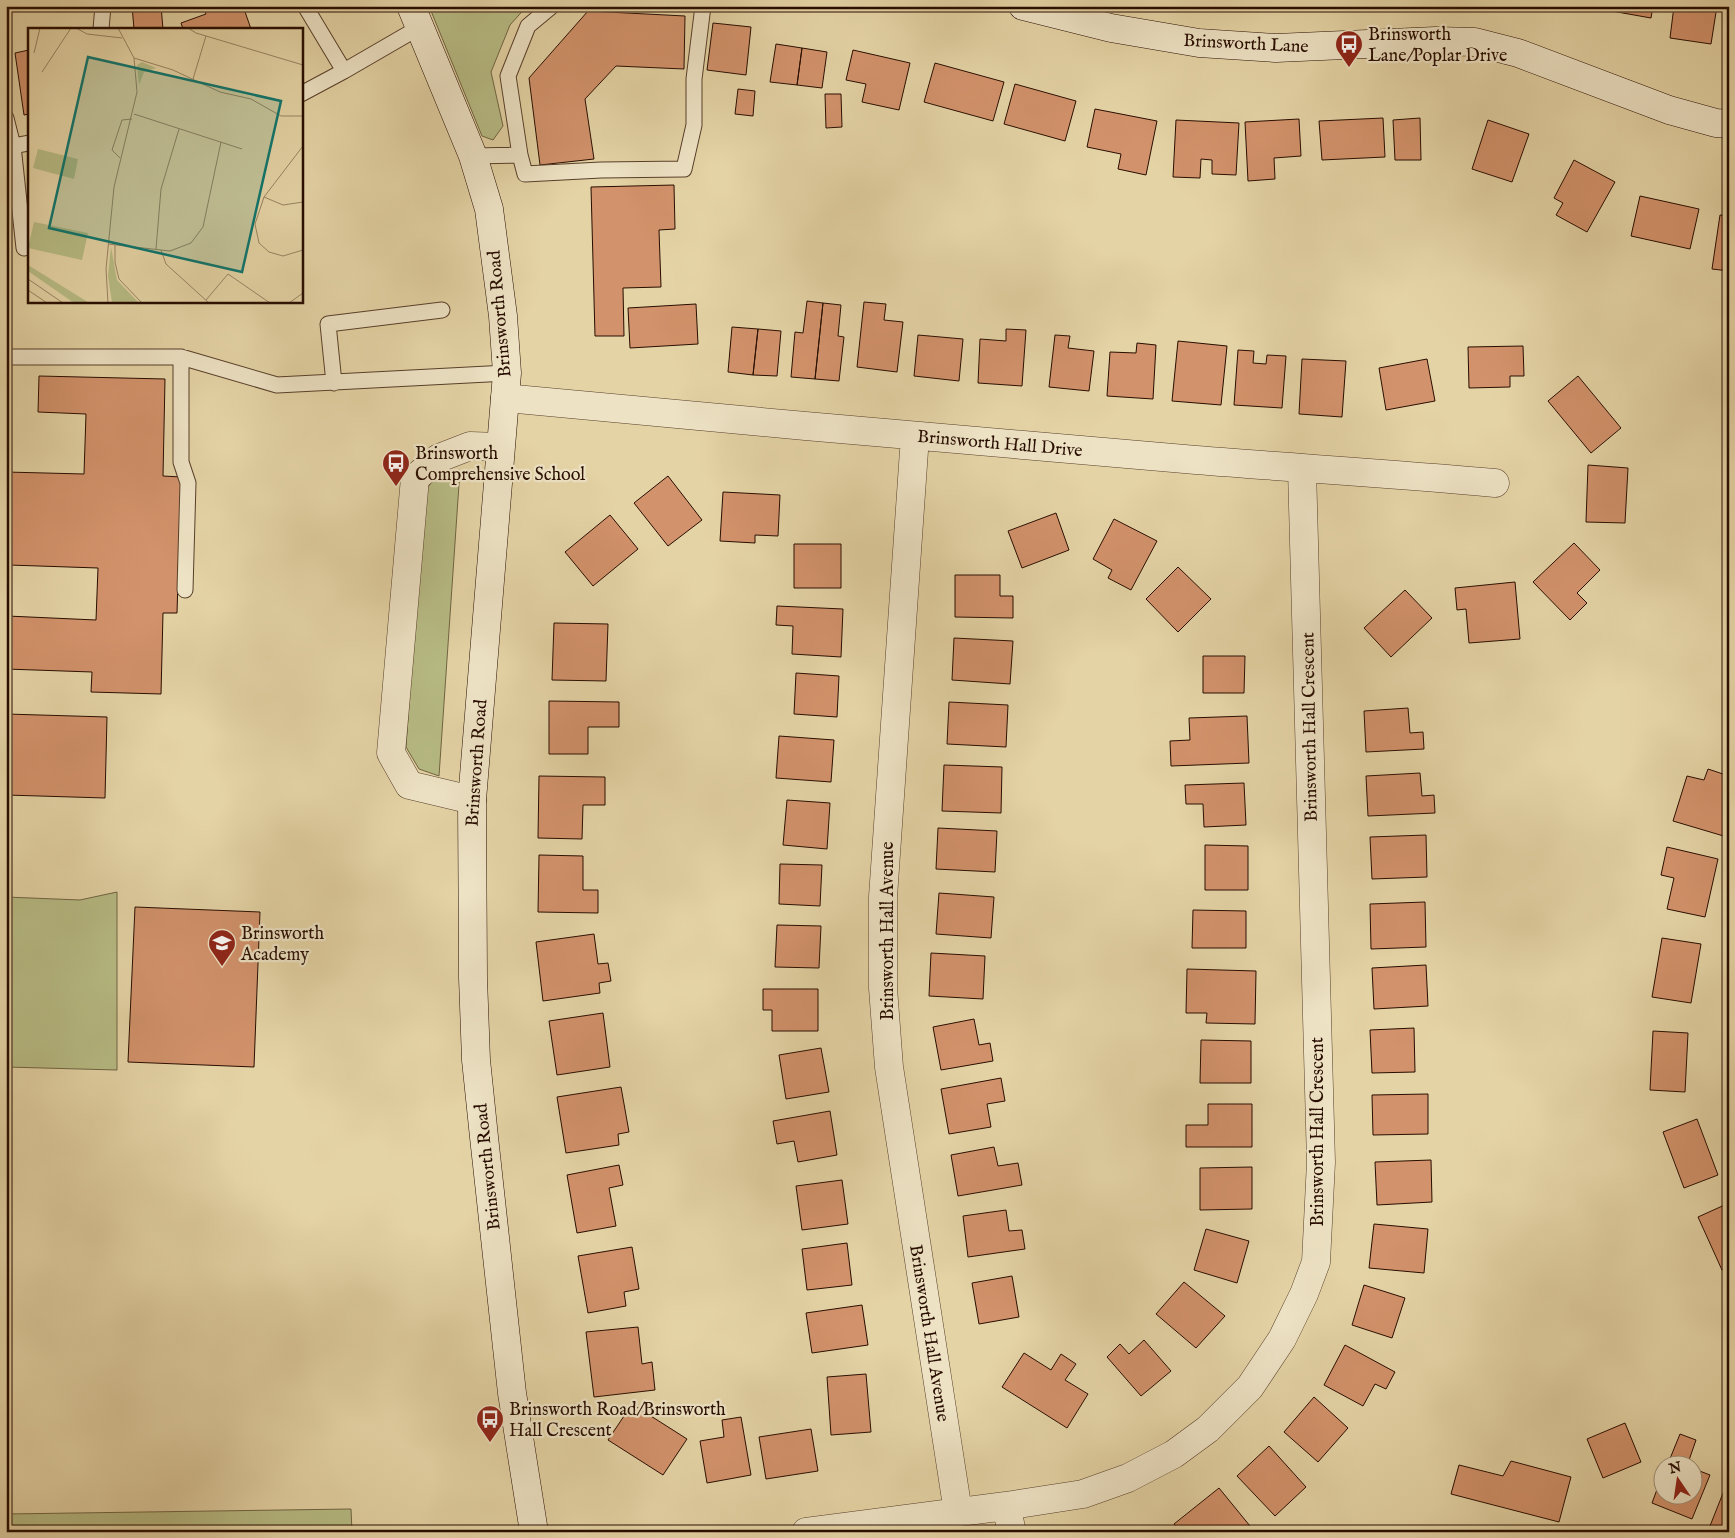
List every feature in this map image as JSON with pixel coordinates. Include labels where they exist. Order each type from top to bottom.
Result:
[{"type":"street","name":"Brinsworth Lane","points":[[1023,6],[1112,28],[1199,43],[1276,48],[1436,41],[1475,42],[1518,53],[1669,110],[1716,123],[1729,124]]},
{"type":"street","name":"Brinsworth Road","points":[[416,17],[473,156],[489,209],[503,316],[506,386],[472,800],[476,1060],[512,1393],[534,1532]]},
{"type":"street","name":"Brinsworth Hall Drive","points":[[506,386],[915,436],[1302,469],[1406,474],[1495,483]]},
{"type":"street","name":"Brinsworth Hall Avenue","points":[[915,436],[883,897],[883,988],[889,1067],[958,1512]]},
{"type":"street","points":[[472,800],[410,785],[391,753],[415,478],[439,458],[470,446],[500,447]]},
{"type":"street","name":"Brinsworth Hall Crescent","points":[[806,1532],[958,1512],[1008,1519],[1128,1478],[1174,1454],[1208,1429],[1250,1387],[1282,1339],[1304,1294],[1316,1262],[1321,1162],[1302,469]]},
{"type":"lane","points":[[100,28],[104,6]]},
{"type":"lane","points":[[305,6],[344,71]]},
{"type":"lane","points":[[552,6],[528,26],[508,76],[520,155],[525,174],[601,170],[684,169],[694,125],[694,79],[703,6]]},
{"type":"lane","points":[[302,93],[344,71],[416,17]]},
{"type":"lane","points":[[6,118],[13,146],[24,248]]},
{"type":"lane","points":[[13,146],[28,143]]},
{"type":"lane","points":[[473,156],[520,155]]},
{"type":"lane","points":[[334,383],[328,324],[442,310]]},
{"type":"lane","points":[[6,357],[181,357],[277,386],[334,383],[506,386]]},
{"type":"lane","points":[[181,357],[181,462],[188,483],[185,590]]},
{"type":"green space","points":[[429,6],[527,6],[510,25],[491,72],[503,126],[493,140],[482,136]]},
{"type":"green space","points":[[460,470],[439,776],[419,769],[406,747],[423,496],[436,474]]},
{"type":"green space","points":[[117,892],[117,1070],[6,1067],[6,897],[80,900]]},
{"type":"green space","points":[[351,1509],[352,1532],[6,1532],[6,1514]]},
{"type":"building","points":[[132,6],[161,6],[163,28],[134,28]]},
{"type":"building","points":[[203,6],[243,6],[251,28],[183,28],[181,23],[206,14]]},
{"type":"building","points":[[1607,6],[1653,6],[1651,18],[1606,10]]},
{"type":"building","points":[[1674,6],[1717,6],[1711,44],[1670,38]]},
{"type":"building","points":[[588,11],[685,16],[684,69],[616,66],[585,99],[594,159],[540,165],[529,78]]},
{"type":"building","points":[[713,23],[751,27],[746,75],[707,70]]},
{"type":"building","points":[[776,44],[802,48],[797,85],[770,82]]},
{"type":"building","points":[[802,48],[827,52],[822,88],[797,85]]},
{"type":"building","points":[[28,50],[28,114],[24,115],[15,53]]},
{"type":"building","points":[[853,50],[910,63],[899,110],[862,102],[866,84],[846,80]]},
{"type":"building","points":[[935,63],[1004,82],[993,121],[924,102]]},
{"type":"building","points":[[1015,84],[1076,101],[1065,141],[1004,124]]},
{"type":"building","points":[[738,89],[755,91],[753,116],[735,114]]},
{"type":"building","points":[[825,94],[841,94],[842,127],[826,128]]},
{"type":"building","points":[[1095,109],[1157,121],[1146,175],[1118,169],[1121,154],[1087,147]]},
{"type":"building","points":[[1383,118],[1385,157],[1322,160],[1319,121]]},
{"type":"building","points":[[1420,118],[1421,160],[1395,160],[1393,120]]},
{"type":"building","points":[[1299,119],[1301,156],[1274,158],[1275,179],[1248,181],[1245,122]]},
{"type":"building","points":[[1176,120],[1239,123],[1236,175],[1212,174],[1212,160],[1201,159],[1200,178],[1173,177]]},
{"type":"building","points":[[1488,120],[1529,134],[1512,182],[1472,169]]},
{"type":"building","points":[[1574,160],[1615,182],[1587,232],[1556,215],[1563,203],[1554,198]]},
{"type":"building","points":[[674,185],[675,229],[659,230],[661,287],[623,288],[624,336],[595,336],[591,187]]},
{"type":"building","points":[[1640,196],[1699,209],[1690,249],[1631,236]]},
{"type":"building","points":[[1720,215],[1729,216],[1729,271],[1712,269]]},
{"type":"building","points":[[807,301],[823,303],[815,379],[791,377],[795,332],[803,333]]},
{"type":"building","points":[[864,302],[886,304],[884,320],[903,322],[897,372],[857,367]]},
{"type":"building","points":[[823,303],[841,305],[838,336],[844,337],[839,381],[815,379]]},
{"type":"building","points":[[696,304],[698,344],[630,348],[628,308]]},
{"type":"building","points":[[732,327],[758,329],[753,375],[728,372]]},
{"type":"building","points":[[758,329],[781,331],[777,376],[753,375]]},
{"type":"building","points":[[1006,329],[1026,330],[1022,386],[978,383],[980,339],[1006,341]]},
{"type":"building","points":[[918,335],[963,339],[959,381],[914,376]]},
{"type":"building","points":[[1055,335],[1070,336],[1068,348],[1094,351],[1089,391],[1049,387]]},
{"type":"building","points":[[1178,341],[1227,346],[1221,405],[1172,401]]},
{"type":"building","points":[[1137,343],[1156,345],[1153,399],[1107,396],[1110,352],[1136,353]]},
{"type":"building","points":[[1523,346],[1524,376],[1510,376],[1510,387],[1469,388],[1468,347]]},
{"type":"building","points":[[1238,350],[1254,351],[1253,363],[1266,364],[1267,355],[1286,356],[1282,408],[1234,405]]},
{"type":"building","points":[[1302,359],[1346,361],[1342,417],[1299,414]]},
{"type":"building","points":[[1427,359],[1435,401],[1386,410],[1379,368]]},
{"type":"building","points":[[39,376],[165,379],[163,476],[181,477],[177,613],[163,613],[161,694],[91,692],[92,672],[6,669],[6,472],[84,474],[86,414],[38,412]],"holes":[[[9,565],[98,568],[96,620],[7,616]]]},
{"type":"building","points":[[1578,376],[1621,428],[1591,453],[1548,401]]},
{"type":"building","points":[[1588,465],[1628,468],[1625,523],[1586,522]]},
{"type":"building","points":[[668,476],[702,520],[668,546],[634,503]]},
{"type":"building","points":[[723,492],[780,495],[778,536],[755,535],[755,543],[720,541]]},
{"type":"building","points":[[1056,513],[1069,550],[1022,568],[1008,531]]},
{"type":"building","points":[[610,515],[638,549],[593,586],[565,552]]},
{"type":"building","points":[[1114,519],[1157,541],[1131,590],[1108,578],[1112,570],[1093,559]]},
{"type":"building","points":[[1574,543],[1600,570],[1577,593],[1587,603],[1570,620],[1533,582]]},
{"type":"building","points":[[794,544],[841,544],[841,588],[794,588]]},
{"type":"building","points":[[1178,567],[1211,599],[1178,632],[1146,599]]},
{"type":"building","points":[[955,575],[1000,575],[1000,596],[1013,596],[1013,618],[955,617]]},
{"type":"building","points":[[1515,582],[1520,639],[1469,643],[1466,609],[1457,610],[1455,588]]},
{"type":"building","points":[[1405,590],[1432,618],[1391,657],[1364,628]]},
{"type":"building","points":[[777,606],[843,609],[841,657],[792,654],[793,626],[776,625]]},
{"type":"building","points":[[554,623],[608,624],[606,681],[552,680]]},
{"type":"building","points":[[954,638],[1013,641],[1010,684],[952,680]]},
{"type":"building","points":[[1203,656],[1245,656],[1244,693],[1203,693]]},
{"type":"building","points":[[796,673],[839,676],[837,717],[794,714]]},
{"type":"building","points":[[549,701],[619,702],[619,727],[588,727],[588,754],[549,754]]},
{"type":"building","points":[[949,702],[1008,705],[1006,747],[947,744]]},
{"type":"building","points":[[1408,708],[1410,733],[1423,732],[1424,749],[1366,752],[1364,711]]},
{"type":"building","points":[[6,714],[107,717],[105,798],[6,795]]},
{"type":"building","points":[[1247,716],[1249,763],[1171,766],[1170,741],[1190,740],[1189,718]]},
{"type":"building","points":[[779,736],[834,740],[831,782],[776,778]]},
{"type":"building","points":[[944,765],[1002,767],[1001,813],[942,811]]},
{"type":"building","points":[[1708,769],[1729,776],[1729,830],[1727,837],[1673,821],[1687,776],[1704,780]]},
{"type":"building","points":[[1420,773],[1422,796],[1434,795],[1435,813],[1368,816],[1366,776]]},
{"type":"building","points":[[539,776],[605,777],[605,805],[583,805],[582,839],[538,838]]},
{"type":"building","points":[[1244,783],[1246,825],[1204,827],[1203,804],[1186,804],[1185,785]]},
{"type":"building","points":[[787,800],[830,803],[827,849],[783,845]]},
{"type":"building","points":[[938,828],[997,831],[995,872],[936,869]]},
{"type":"building","points":[[1426,835],[1427,877],[1372,879],[1370,837]]},
{"type":"building","points":[[1205,845],[1248,846],[1248,890],[1205,890]]},
{"type":"building","points":[[1667,847],[1718,859],[1705,917],[1667,909],[1674,878],[1661,875]]},
{"type":"building","points":[[539,855],[583,856],[583,890],[598,890],[598,913],[538,912]]},
{"type":"building","points":[[780,864],[822,865],[820,906],[779,904]]},
{"type":"building","points":[[939,893],[994,897],[991,938],[936,934]]},
{"type":"building","points":[[1425,902],[1426,947],[1371,949],[1370,904]]},
{"type":"building","points":[[135,907],[260,912],[254,1067],[128,1062]]},
{"type":"building","points":[[1193,910],[1246,911],[1246,948],[1192,948]]},
{"type":"building","points":[[777,925],[821,926],[819,968],[775,967]]},
{"type":"building","points":[[594,934],[598,964],[608,963],[611,981],[599,983],[600,993],[543,1001],[536,942]]},
{"type":"building","points":[[1662,938],[1701,944],[1691,1003],[1652,997]]},
{"type":"building","points":[[931,953],[985,956],[983,999],[929,996]]},
{"type":"building","points":[[1426,965],[1428,1006],[1374,1009],[1372,968]]},
{"type":"building","points":[[1187,969],[1256,971],[1255,1024],[1206,1023],[1207,1013],[1186,1013]]},
{"type":"building","points":[[763,989],[818,989],[818,1031],[772,1031],[772,1010],[763,1010]]},
{"type":"building","points":[[603,1013],[610,1067],[557,1075],[549,1021]]},
{"type":"building","points":[[974,1019],[979,1045],[990,1043],[993,1061],[941,1070],[933,1027]]},
{"type":"building","points":[[1414,1028],[1415,1072],[1372,1073],[1370,1030]]},
{"type":"building","points":[[1653,1031],[1688,1033],[1685,1092],[1650,1090]]},
{"type":"building","points":[[1201,1040],[1251,1041],[1251,1083],[1200,1083]]},
{"type":"building","points":[[821,1048],[829,1092],[786,1099],[779,1055]]},
{"type":"building","points":[[1001,1078],[1005,1101],[987,1104],[991,1127],[949,1134],[941,1089]]},
{"type":"building","points":[[621,1087],[629,1132],[618,1134],[619,1145],[566,1153],[557,1097]]},
{"type":"building","points":[[1428,1094],[1428,1134],[1373,1135],[1372,1095]]},
{"type":"building","points":[[1208,1104],[1252,1104],[1252,1147],[1186,1147],[1186,1125],[1208,1125]]},
{"type":"building","points":[[830,1111],[837,1155],[798,1162],[794,1141],[777,1144],[773,1121]]},
{"type":"building","points":[[1697,1119],[1718,1175],[1684,1188],[1663,1132]]},
{"type":"building","points":[[994,1147],[998,1166],[1018,1163],[1022,1185],[958,1196],[951,1155]]},
{"type":"building","points":[[1431,1160],[1432,1202],[1377,1205],[1375,1162]]},
{"type":"building","points":[[619,1165],[623,1185],[609,1188],[616,1226],[577,1233],[567,1175]]},
{"type":"building","points":[[1252,1167],[1252,1209],[1200,1210],[1200,1168]]},
{"type":"building","points":[[842,1180],[848,1224],[802,1230],[796,1186]]},
{"type":"building","points":[[1729,1203],[1729,1267],[1722,1270],[1698,1217]]},
{"type":"building","points":[[1006,1210],[1009,1231],[1022,1230],[1025,1249],[968,1257],[963,1216]]},
{"type":"building","points":[[1374,1224],[1428,1229],[1424,1273],[1369,1268]]},
{"type":"building","points":[[1206,1229],[1249,1241],[1237,1283],[1194,1270]]},
{"type":"building","points":[[847,1243],[852,1285],[807,1290],[802,1249]]},
{"type":"building","points":[[632,1247],[639,1289],[624,1292],[626,1306],[588,1313],[578,1256]]},
{"type":"building","points":[[1012,1276],[1019,1317],[979,1324],[972,1283]]},
{"type":"building","points":[[1184,1282],[1225,1316],[1196,1348],[1156,1314]]},
{"type":"building","points":[[1364,1285],[1405,1298],[1392,1338],[1352,1325]]},
{"type":"building","points":[[862,1305],[868,1345],[812,1353],[806,1313]]},
{"type":"building","points":[[638,1327],[642,1364],[652,1362],[655,1390],[594,1397],[586,1332]]},
{"type":"building","points":[[1144,1340],[1171,1371],[1141,1396],[1107,1357],[1120,1344],[1129,1354]]},
{"type":"building","points":[[1345,1345],[1395,1372],[1386,1389],[1375,1384],[1363,1406],[1324,1385]]},
{"type":"building","points":[[1024,1353],[1051,1370],[1061,1354],[1076,1364],[1065,1380],[1088,1394],[1067,1428],[1002,1387]]},
{"type":"building","points":[[866,1374],[871,1432],[831,1435],[827,1377]]},
{"type":"building","points":[[1314,1397],[1348,1428],[1318,1462],[1284,1432]]},
{"type":"building","points":[[632,1404],[687,1439],[663,1475],[608,1440]]},
{"type":"building","points":[[741,1417],[751,1475],[707,1483],[700,1441],[724,1437],[722,1420]]},
{"type":"building","points":[[1625,1423],[1641,1462],[1603,1478],[1587,1439]]},
{"type":"building","points":[[811,1429],[818,1471],[766,1479],[759,1437]]},
{"type":"building","points":[[1680,1434],[1696,1440],[1690,1456],[1671,1456]]},
{"type":"building","points":[[1269,1446],[1306,1487],[1275,1516],[1237,1476]]},
{"type":"building","points":[[1511,1461],[1571,1477],[1559,1522],[1451,1494],[1459,1465],[1503,1476]]},
{"type":"building","points":[[1702,1472],[1710,1475],[1702,1495]]},
{"type":"building","points":[[1727,1483],[1729,1483],[1729,1532],[1710,1532],[1708,1531]]},
{"type":"building","points":[[1219,1488],[1250,1526],[1242,1532],[1180,1532],[1174,1524]]},
{"type":"building","points":[[1660,1506],[1697,1506],[1692,1519]]},
{"type":"place","name":"Brinsworth Lane/Poplar Drive","points":[[1349,68]]},
{"type":"place","name":"Brinsworth Comprehensive School","points":[[396,487]]},
{"type":"place","name":"Brinsworth Academy","points":[[222,967]]},
{"type":"place","name":"Brinsworth Road/Brinsworth Hall Crescent","points":[[490,1443]]}]
